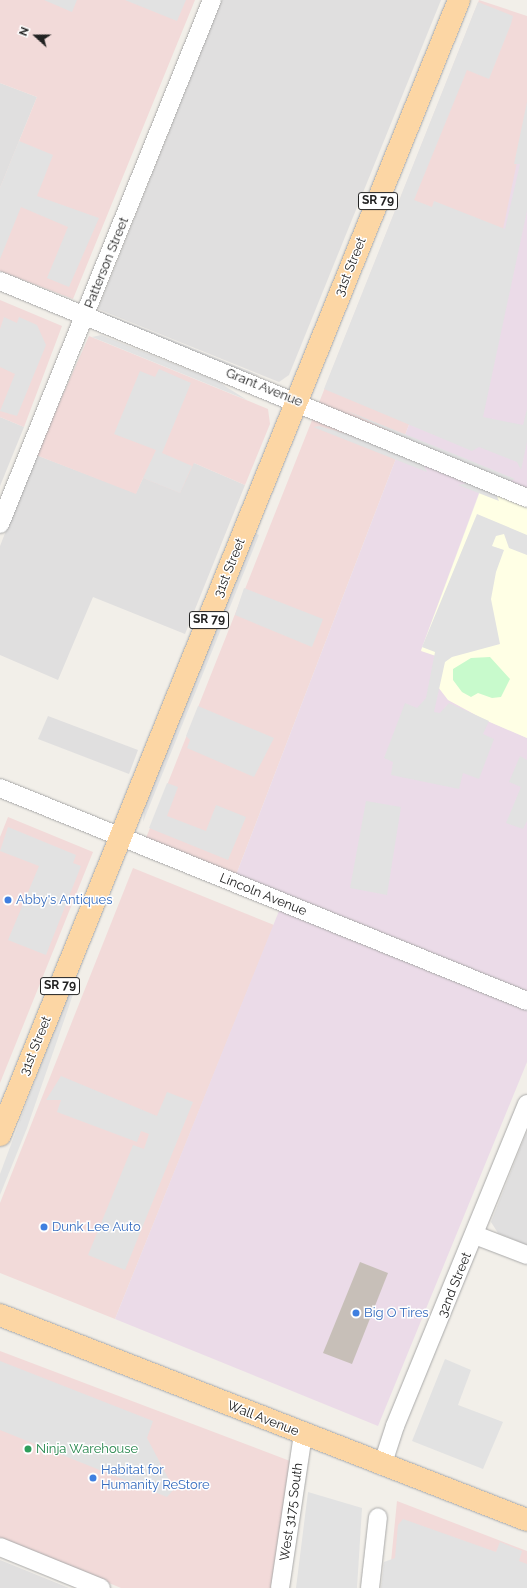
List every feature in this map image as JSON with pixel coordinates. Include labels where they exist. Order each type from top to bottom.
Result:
[{"type":"main road","name":"31st Street","points":[[0,1135],[459,0]]},
{"type":"main road","name":"Wall Avenue","points":[[0,1315],[382,1466],[527,1520]]},
{"type":"street","name":"Patterson Street","points":[[0,524],[86,315],[212,0]]},
{"type":"street","name":"Grant Avenue","points":[[0,281],[297,401],[527,498]]},
{"type":"street","name":"Lincoln Avenue","points":[[0,788],[527,1001]]},
{"type":"street","name":"32nd Street","points":[[382,1466],[395,1426],[475,1235],[527,1104]]},
{"type":"street","points":[[475,1235],[527,1256]]},
{"type":"street","name":"West 3175 South","points":[[280,1588],[303,1435]]},
{"type":"street","points":[[370,1588],[378,1517]]},
{"type":"street","points":[[0,1547],[101,1588]]},
{"type":"shaded area","points":[[0,0],[195,0],[73,299],[0,271],[0,188],[37,97],[0,83]]},
{"type":"shaded area","points":[[44,0],[77,0],[72,12]]},
{"type":"shaded area","points":[[125,0],[186,0],[177,21]]},
{"type":"shaded area","points":[[222,0],[441,0],[289,375],[279,382],[98,309]]},
{"type":"shaded area","points":[[479,0],[527,16],[527,160],[476,360],[440,344],[236,875],[146,838]]},
{"type":"shaded area","points":[[478,2],[513,16],[511,24],[489,79],[467,70],[414,200],[432,207],[434,201],[505,229],[520,164],[514,164],[527,102],[527,211],[483,417],[523,425],[527,409],[527,442],[521,470],[517,462],[479,447],[472,451],[324,389]]},
{"type":"shaded area","points":[[0,83],[37,97],[0,188]]},
{"type":"shaded area","points":[[19,141],[53,155],[37,196],[99,218],[69,287],[47,278],[68,227],[21,207],[0,259],[0,188]]},
{"type":"shaded area","points":[[518,157],[527,160],[527,490],[486,474],[421,650],[442,658],[483,719],[527,738],[527,1062],[378,1426],[115,1319],[285,896],[236,875],[440,344],[476,359]]},
{"type":"shaded area","points":[[0,300],[62,326],[24,427],[0,417]]},
{"type":"shaded area","points":[[100,311],[261,376],[235,370],[106,320]]},
{"type":"shaded area","points":[[4,317],[17,323],[19,317],[37,325],[46,345],[17,416],[0,411],[15,374],[0,367],[0,329]]},
{"type":"shaded area","points":[[101,335],[217,381],[247,400],[92,337]]},
{"type":"shaded area","points":[[89,336],[268,409],[270,424],[245,485],[194,463],[180,493],[143,478],[136,494],[36,455]]},
{"type":"shaded area","points":[[159,369],[191,383],[162,453],[192,466],[180,493],[143,478],[156,450],[114,434],[140,371],[155,377]]},
{"type":"shaded area","points":[[345,410],[515,479],[507,482],[442,456]]},
{"type":"shaded area","points":[[0,417],[24,427],[0,486]]},
{"type":"shaded area","points":[[319,426],[347,434],[423,464],[427,472],[313,427]]},
{"type":"shaded area","points":[[36,455],[136,493],[143,478],[194,463],[245,485],[185,634],[93,597],[58,680],[0,655],[0,546]]},
{"type":"shaded area","points":[[468,483],[496,494],[499,501],[458,485]]},
{"type":"shaded area","points":[[481,489],[527,508],[527,738],[483,719],[448,700],[438,687],[442,658],[421,651]]},
{"type":"shaded area","points":[[477,514],[527,535],[527,555],[509,548],[504,534],[496,536],[492,546],[504,550],[496,572],[491,599],[500,644],[452,657],[445,662],[434,712],[440,713],[449,703],[489,721],[483,734],[494,739],[479,779],[463,773],[459,789],[391,775],[393,762],[384,758],[405,703],[417,708],[426,698],[435,652],[422,647]]},
{"type":"shaded area","points":[[252,532],[259,535],[143,822],[145,795]]},
{"type":"shaded area","points":[[244,588],[323,619],[312,647],[235,615]]},
{"type":"shaded area","points":[[198,706],[274,738],[254,777],[187,748],[190,740],[186,736]]},
{"type":"shaded area","points":[[48,716],[138,750],[129,774],[38,739]]},
{"type":"shaded area","points":[[520,756],[527,760],[527,821],[523,829],[506,823],[521,787],[509,782]]},
{"type":"shaded area","points":[[167,783],[178,787],[167,816],[206,831],[216,805],[246,817],[228,860],[149,828]]},
{"type":"shaded area","points":[[366,801],[401,807],[387,895],[350,888]]},
{"type":"shaded area","points":[[8,817],[93,852],[0,1083],[0,837]]},
{"type":"shaded area","points":[[8,827],[76,855],[73,863],[81,866],[46,955],[8,940],[39,866],[0,851]]},
{"type":"shaded area","points":[[133,868],[274,925],[115,1319],[0,1273],[0,1203]]},
{"type":"shaded area","points":[[79,977],[27,1128],[0,1195],[0,1174],[64,1002]]},
{"type":"shaded area","points":[[61,1076],[157,1116],[167,1092],[193,1102],[125,1270],[88,1255],[133,1145],[144,1149],[149,1134],[141,1131],[137,1142],[57,1112],[61,1100],[46,1100]]},
{"type":"shaded area","points":[[527,1131],[527,1245],[498,1233],[491,1222]]},
{"type":"shaded area","points":[[0,1351],[290,1461],[271,1588],[121,1588],[0,1538]]},
{"type":"shaded area","points":[[445,1359],[471,1370],[458,1405],[503,1422],[483,1469],[412,1441]]},
{"type":"shaded area","points":[[0,1361],[153,1421],[147,1438],[174,1489],[167,1497],[0,1430]]},
{"type":"shaded area","points":[[308,1492],[362,1508],[357,1588],[296,1588]]},
{"type":"shaded area","points":[[397,1501],[527,1551],[527,1588],[403,1588],[389,1582]]},
{"type":"shaded area","points":[[403,1519],[496,1552],[500,1542],[522,1551],[519,1561],[527,1564],[527,1588],[381,1588],[384,1562],[395,1558],[398,1525]]},
{"type":"shaded area","points":[[0,1560],[69,1588],[0,1588]]},
{"type":"green space","points":[[490,657],[510,679],[501,697],[492,698],[478,693],[471,697],[462,692],[453,680],[453,669],[471,658]]},
{"type":"building","name":"Big O Tires","points":[[360,1262],[388,1273],[352,1364],[323,1353]]},
{"type":"place","name":"Abby's Antiques","points":[[8,900]]},
{"type":"place","name":"Dunk Lee Auto","points":[[44,1227]]},
{"type":"place","name":"Big O Tires","points":[[356,1313]]},
{"type":"place","name":"Ninja Warehouse","points":[[28,1449]]},
{"type":"place","name":"Habitat for Humanity ReStore","points":[[93,1478]]}]
